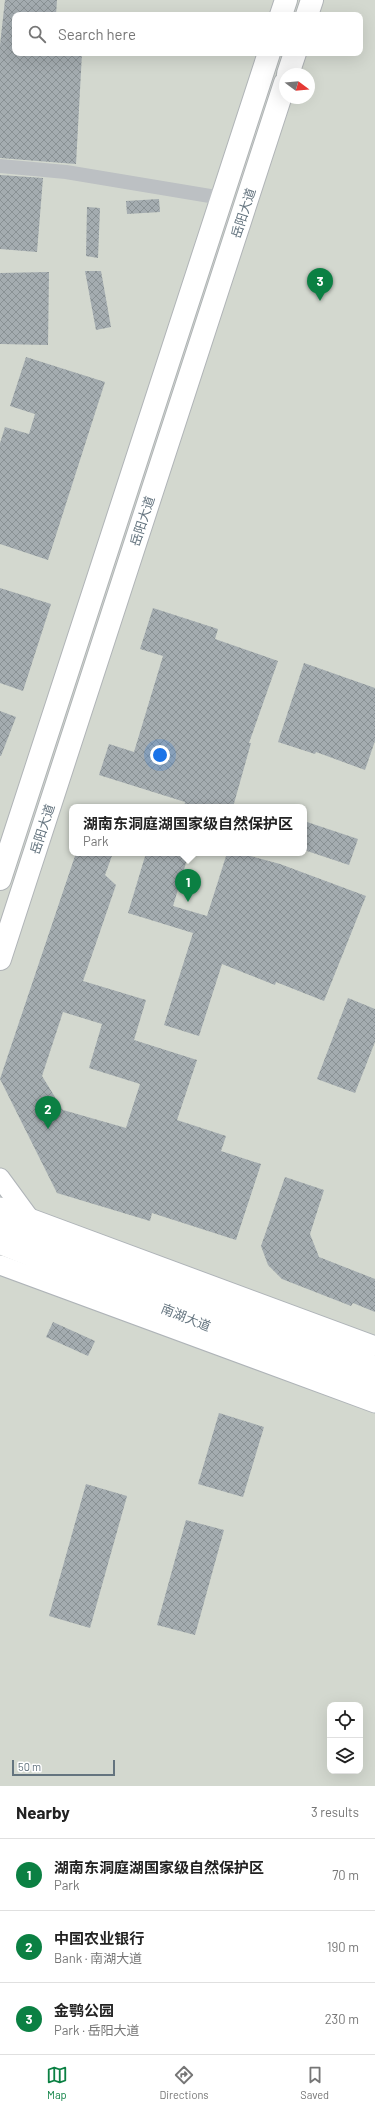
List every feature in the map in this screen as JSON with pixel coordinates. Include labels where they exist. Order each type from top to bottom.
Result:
[{"type":"main road","points":[[282,12],[286,0]]},
{"type":"main road","points":[[308,12],[312,0]]},
{"type":"main road","name":"岳阳大道","points":[[0,879],[268,56]]},
{"type":"main road","points":[[290,68],[294,56]]},
{"type":"main road","name":"岳阳大道","points":[[0,959],[279,101]]},
{"type":"main road","points":[[0,1178],[30,1218],[42,1250],[1,1266]]},
{"type":"main road","points":[[0,1207],[375,1346]]},
{"type":"main road","name":"南湖大道","points":[[0,1225],[42,1250],[226,1333],[375,1386]]},
{"type":"main road","name":"南湖大道","points":[[0,1243],[42,1250],[375,1367]]},
{"type":"main road","points":[[1,1266],[375,1403]]},
{"type":"street","points":[[0,166],[66,172],[222,198]]},
{"type":"shaded area","points":[[0,0],[375,0],[375,1786],[0,1786]]},
{"type":"building","points":[[5,0],[57,0],[56,12],[12,12],[12,56],[82,56],[76,164],[0,158],[0,45]]},
{"type":"building","points":[[0,175],[43,178],[37,252],[0,249]]},
{"type":"building","points":[[159,199],[160,212],[127,214],[126,201]]},
{"type":"building","points":[[87,207],[100,208],[98,258],[86,256]]},
{"type":"building","points":[[85,271],[101,271],[111,327],[96,330]]},
{"type":"building","points":[[49,272],[48,345],[0,344],[0,273]]},
{"type":"building","points":[[26,357],[105,382],[48,560],[0,544],[0,443],[5,427],[29,434],[35,414],[10,406]]},
{"type":"building","points":[[0,588],[51,604],[23,691],[0,683]]},
{"type":"building","points":[[153,608],[218,629],[215,639],[278,661],[249,743],[251,743],[234,804],[185,804],[185,802],[99,775],[109,744],[134,752],[163,656],[140,649]]},
{"type":"building","points":[[304,663],[375,688],[375,741],[365,770],[316,752],[315,754],[278,742]]},
{"type":"building","points":[[0,711],[16,717],[1,756],[0,756]]},
{"type":"building","points":[[307,822],[358,839],[349,865],[307,851]]},
{"type":"building","points":[[75,856],[112,856],[105,875],[116,885],[83,981],[146,1000],[134,1040],[197,1060],[177,1120],[226,1136],[221,1151],[261,1164],[236,1240],[152,1213],[150,1221],[57,1193],[0,1079]],"holes":[[[63,1012],[102,1024],[89,1068],[140,1084],[126,1128],[63,1110],[42,1076]]]},
{"type":"building","points":[[145,856],[188,856],[173,906],[207,916],[226,856],[250,856],[280,864],[366,896],[324,1001],[276,982],[275,985],[222,964],[199,1036],[164,1025],[193,933],[128,913]]},
{"type":"building","points":[[348,998],[375,1009],[375,1042],[355,1093],[317,1079]]},
{"type":"building","points":[[285,1177],[324,1190],[310,1234],[319,1257],[375,1279],[375,1312],[353,1303],[351,1306],[282,1279],[268,1265],[261,1246]]},
{"type":"building","points":[[53,1322],[95,1341],[88,1356],[46,1337]]},
{"type":"building","points":[[219,1413],[264,1427],[243,1497],[198,1484]]},
{"type":"building","points":[[86,1484],[127,1496],[90,1628],[49,1616]]},
{"type":"building","points":[[186,1520],[224,1530],[195,1635],[157,1625]]},
{"type":"place","name":"金鹗公园","points":[[320,301]]},
{"type":"place","name":"湖南东洞庭湖国家级自然保护区","points":[[188,902]]},
{"type":"place","name":"中国农业银行","points":[[48,1129]]}]
